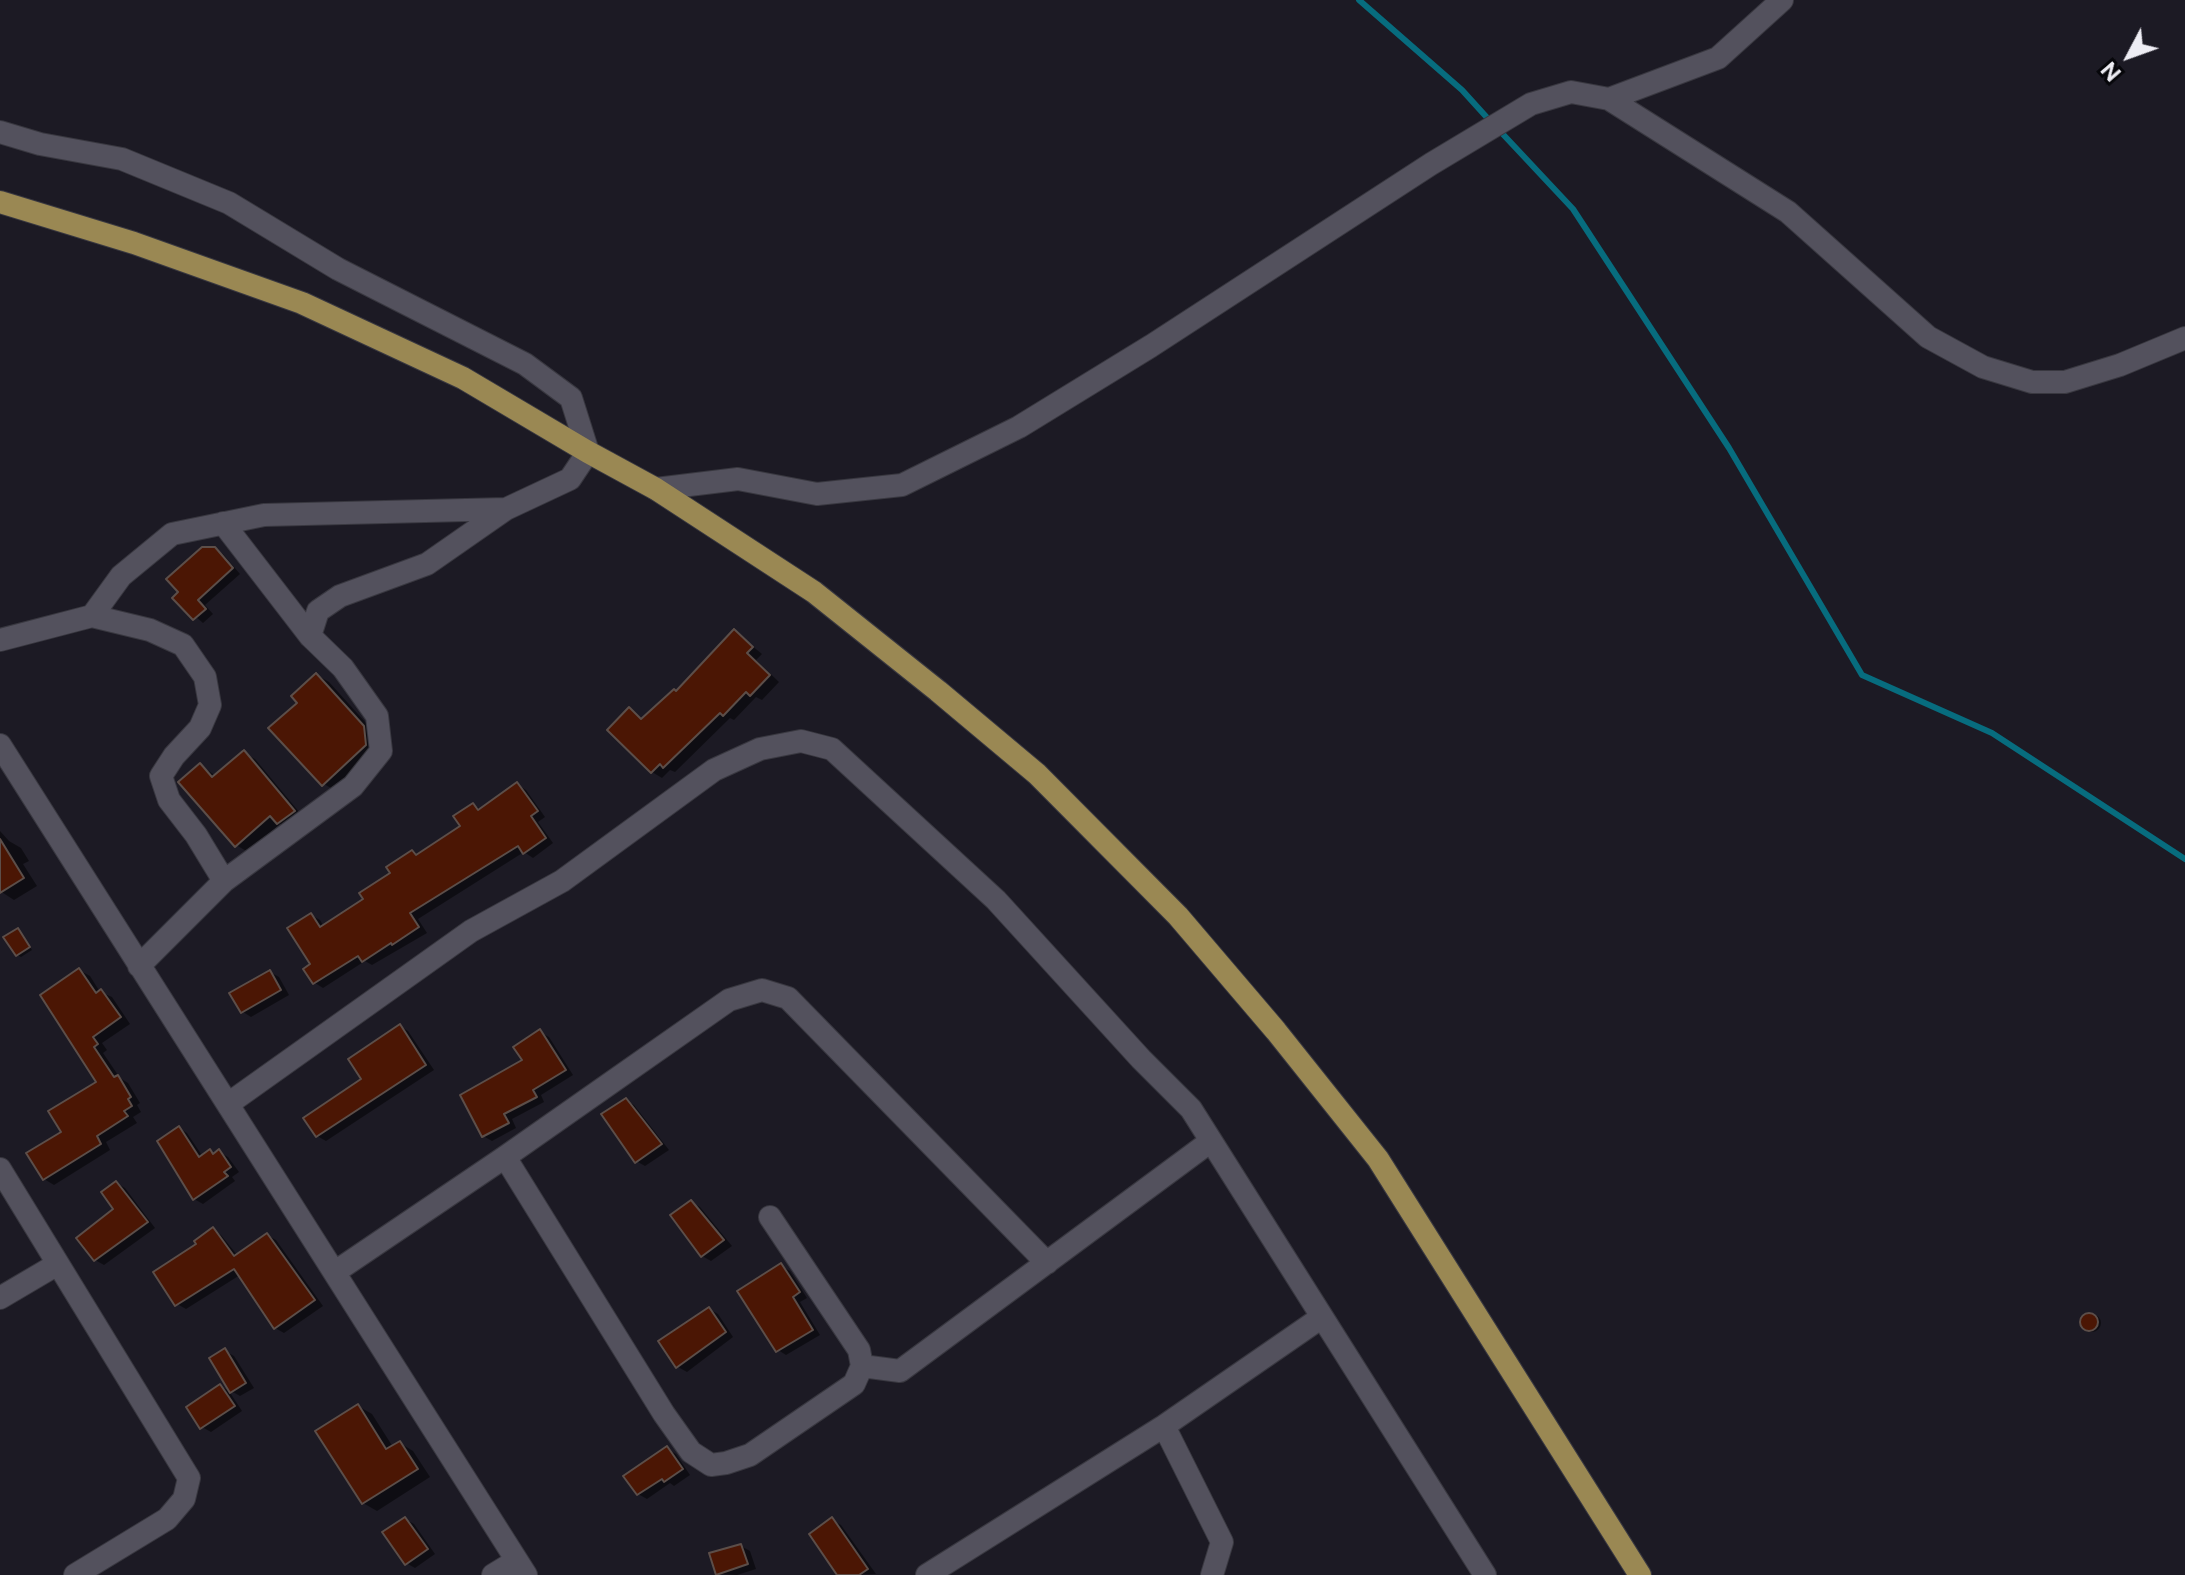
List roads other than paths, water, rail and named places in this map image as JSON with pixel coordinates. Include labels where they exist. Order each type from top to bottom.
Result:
[{"type":"main road","points":[[0,202],[134,243],[302,303],[463,378],[656,489],[814,592],[938,691],[1037,774],[1178,916],[1276,1031],[1378,1159],[1640,1575]]},
{"type":"street","points":[[1609,99],[1718,58],[1782,0]]},
{"type":"street","points":[[656,489],[738,479],[817,494],[902,485],[1019,427],[1151,346],[1431,164],[1531,104],[1571,92],[1609,99],[1788,212],[1928,337],[1983,367],[2032,382],[2065,382],[2120,365],[2185,338]]},
{"type":"street","points":[[0,132],[40,144],[122,159],[229,203],[338,269],[525,364],[571,398],[588,452],[570,479],[506,509],[427,564],[340,596],[318,611],[310,636]]},
{"type":"street","points":[[92,616],[121,576],[172,534],[264,515],[506,509]]},
{"type":"street","points":[[139,966],[224,881],[353,786],[381,751],[377,716],[343,668],[310,636],[223,523]]},
{"type":"street","points":[[0,640],[92,616],[150,630],[183,645],[205,677],[210,705],[200,728],[174,756],[161,776],[169,800],[196,835],[224,881]]},
{"type":"street","points":[[228,1104],[471,931],[562,881],[714,770],[760,749],[801,741],[832,749],[996,900],[1141,1059],[1191,1109],[1485,1575]]},
{"type":"street","points":[[0,745],[521,1568],[493,1575]]},
{"type":"street","points":[[335,1272],[729,1000],[762,990],[788,998],[1047,1263]]},
{"type":"street","points":[[862,1366],[900,1371],[1211,1141]]},
{"type":"street","points":[[505,1157],[664,1414],[691,1452],[711,1465],[750,1455],[854,1384],[862,1366],[859,1350],[770,1217]]},
{"type":"street","points":[[0,1169],[189,1478],[184,1499],[167,1519],[75,1575]]},
{"type":"street","points":[[0,1298],[56,1265]]},
{"type":"street","points":[[927,1575],[1164,1426],[1322,1317]]},
{"type":"street","points":[[1164,1426],[1222,1542],[1212,1575]]},
{"type":"waterway","points":[[1359,0],[1462,90],[1491,122]]},
{"type":"waterway","points":[[1499,130],[1573,209],[1729,448],[1862,675],[1992,733],[2185,859]]}]
